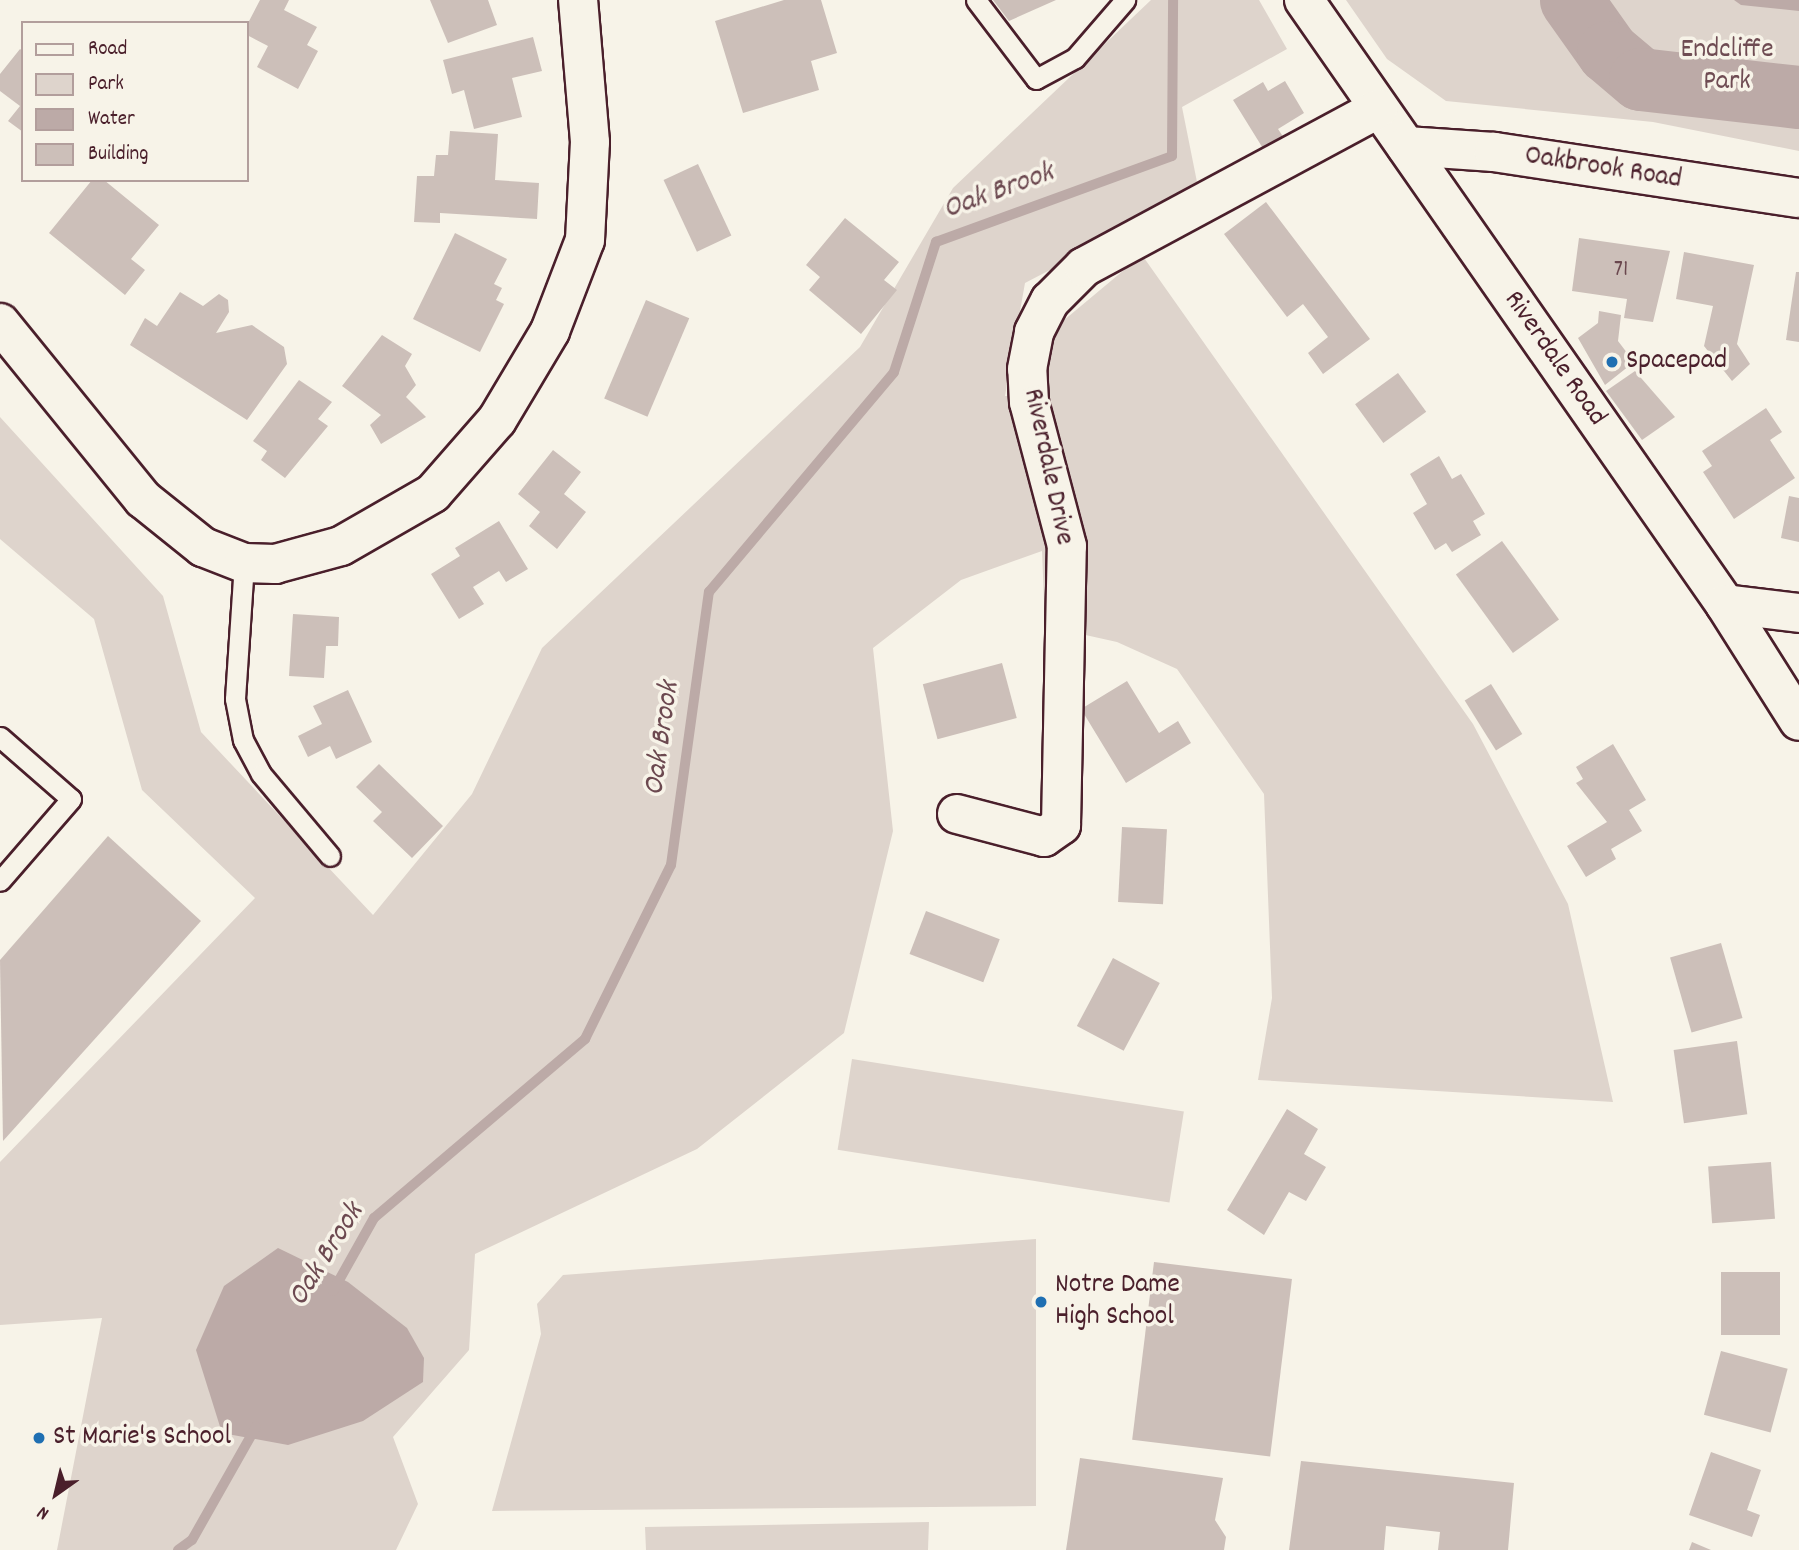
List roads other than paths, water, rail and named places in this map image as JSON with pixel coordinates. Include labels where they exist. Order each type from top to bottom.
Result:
[{"type":"street","points":[[0,323],[143,499],[203,547],[244,563],[275,564],[341,546],[433,493],[497,420],[550,331],[584,240],[590,142],[578,0]]},
{"type":"street","name":"Riverdale Road","points":[[1304,0],[1725,604],[1799,721]]},
{"type":"street","name":"Riverdale Drive","points":[[957,814],[1044,837],[1061,825],[1067,546],[1029,402],[1027,369],[1034,332],[1050,301],[1084,267],[1378,109]]},
{"type":"street","name":"Oakbrook Road","points":[[1406,146],[1494,152],[1799,198]]},
{"type":"street","points":[[1725,604],[1799,613]]},
{"type":"lane","points":[[976,0],[1036,79],[1075,58],[1125,0]]},
{"type":"lane","points":[[244,563],[235,699],[243,740],[261,774],[330,856]]},
{"type":"lane","points":[[0,737],[71,799],[0,881]]},
{"type":"water","points":[[1734,0],[1799,0],[1799,11],[1741,5]]},
{"type":"water","points":[[278,1248],[348,1282],[407,1328],[424,1358],[423,1382],[363,1421],[288,1445],[222,1433],[196,1350],[224,1286]]},
{"type":"waterway","name":"Oak Brook","points":[[333,1291],[374,1218],[585,1039],[671,865],[709,592],[894,372],[936,242],[1172,156],[1173,0]]},
{"type":"waterway","points":[[1571,0],[1608,52],[1640,79],[1799,97]]},
{"type":"waterway","name":"Oak Brook","points":[[178,1550],[192,1540],[256,1427]]},
{"type":"place","name":"Spacepad","points":[[1612,362]]},
{"type":"place","name":"Notre Dame High School","points":[[1041,1302]]},
{"type":"place","name":"St Marie's School","points":[[39,1438]]},
{"type":"park label","name":"Endcliffe Park","points":[[1727,67]]}]
